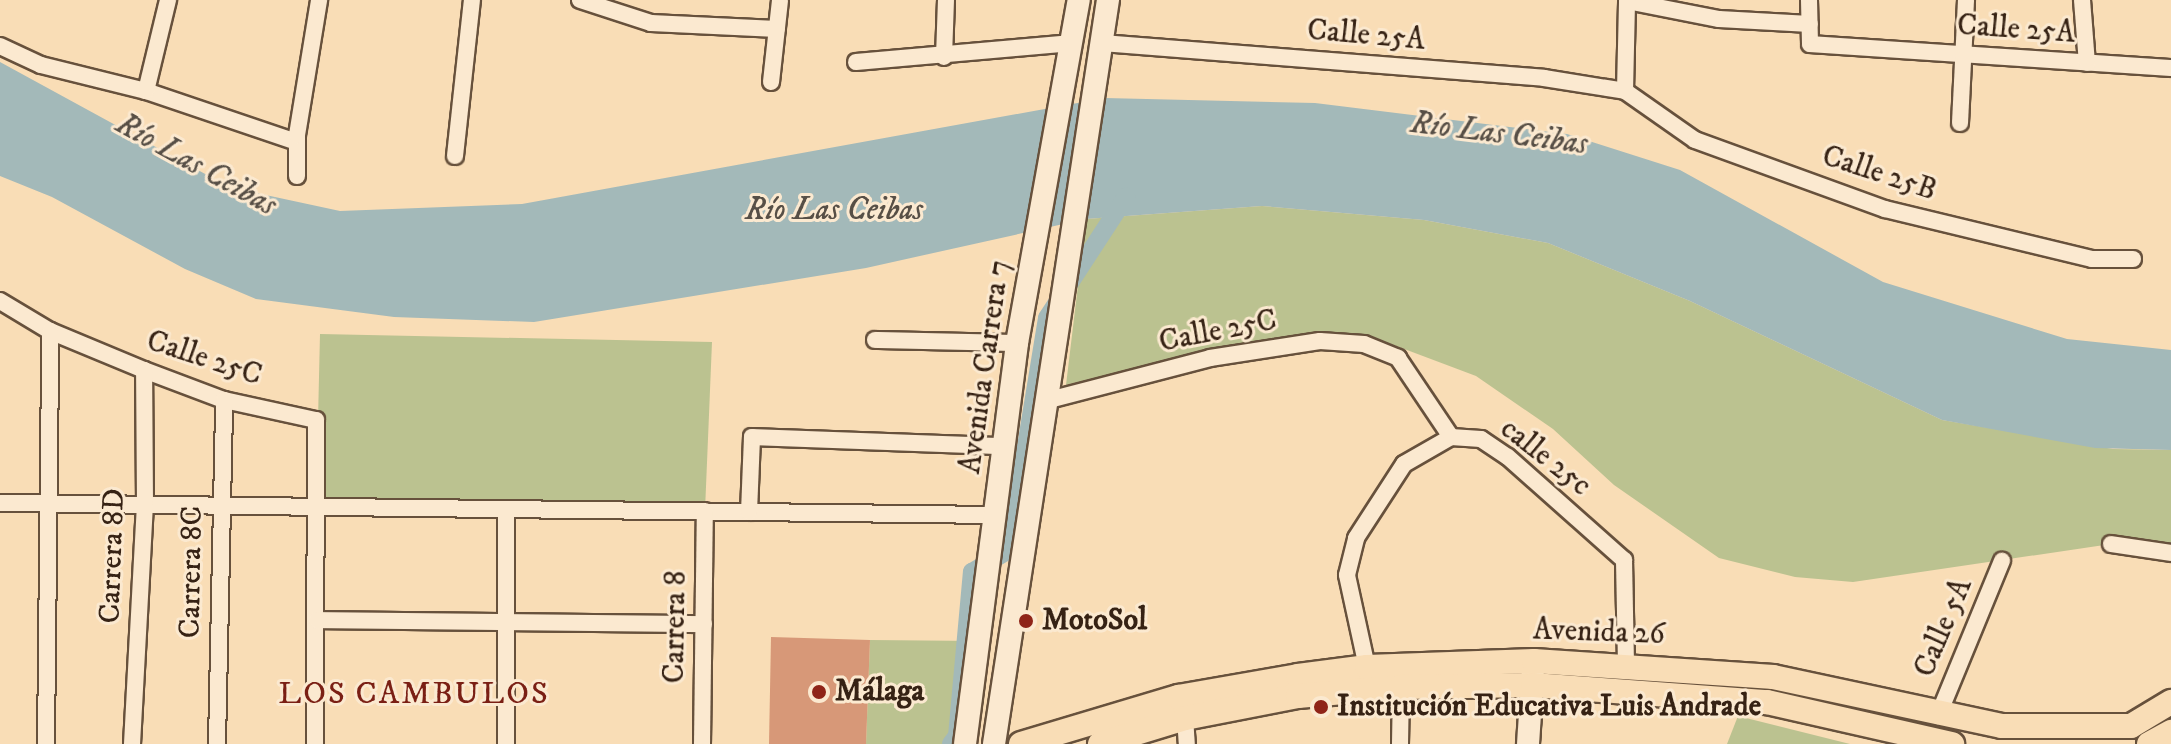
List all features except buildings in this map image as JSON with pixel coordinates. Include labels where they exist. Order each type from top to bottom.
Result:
[{"type":"main road","name":"Avenida Carrera 7","points":[[965,744],[1017,343],[1061,84],[1079,0]]},
{"type":"main road","name":"Avenida Carrera 7","points":[[994,744],[1021,546],[1062,323],[1093,85],[1108,0]]},
{"type":"main road","name":"Avenida 26","points":[[1100,744],[1185,718],[1298,696],[1626,664],[1773,677],[1938,716],[2002,726],[2112,728],[2148,719],[2171,702]]},
{"type":"main road","name":"Avenida 26","points":[[1021,744],[1178,697],[1367,667],[1533,673],[1767,702],[1952,744]]},
{"type":"main road","points":[[1528,744],[1533,673]]},
{"type":"main road","points":[[2149,744],[2171,732]]},
{"type":"street","points":[[146,91],[168,0]]},
{"type":"street","points":[[297,176],[297,142],[319,0]]},
{"type":"street","points":[[455,156],[472,0]]},
{"type":"street","points":[[580,0],[651,23],[777,29]]},
{"type":"street","points":[[771,82],[780,0]]},
{"type":"street","points":[[944,57],[946,0]]},
{"type":"street","points":[[1625,91],[1627,0],[1719,19],[1810,24],[1809,0]]},
{"type":"street","points":[[1960,123],[1966,55],[1966,0]]},
{"type":"street","points":[[2082,0],[2087,63]]},
{"type":"street","name":"Calle 25A","points":[[1810,24],[1810,44],[2171,68]]},
{"type":"street","points":[[856,62],[944,57],[1072,43]]},
{"type":"street","name":"Calle 25A","points":[[1102,43],[1544,78],[1625,91]]},
{"type":"street","points":[[0,46],[41,65],[146,91],[297,142]]},
{"type":"street","name":"Calle 25B","points":[[1625,91],[1695,140],[1885,209],[2092,259],[2133,259]]},
{"type":"street","name":"Calle 25C","points":[[0,301],[50,331],[144,370],[224,400],[316,420],[316,506]]},
{"type":"street","points":[[46,744],[50,331]]},
{"type":"street","points":[[875,340],[1017,343]]},
{"type":"street","name":"Calle 25C","points":[[1049,400],[1210,358],[1320,341],[1364,344],[1398,358],[1451,437]]},
{"type":"street","name":"Carrera 8D","points":[[132,744],[145,503],[144,370]]},
{"type":"street","name":"Carrera 8C","points":[[217,744],[224,400]]},
{"type":"street","points":[[749,512],[752,437],[1003,446]]},
{"type":"street","name":"calle 25c","points":[[1367,667],[1347,575],[1356,538],[1404,464],[1451,437],[1481,439],[1508,457],[1624,560],[1626,664]]},
{"type":"street","points":[[0,503],[995,515]]},
{"type":"street","points":[[315,744],[316,506]]},
{"type":"street","points":[[506,509],[506,744]]},
{"type":"street","name":"Carrera 8","points":[[702,744],[705,511]]},
{"type":"street","points":[[2111,544],[2171,553]]},
{"type":"street","name":"Calle 5A","points":[[1938,716],[2002,561]]},
{"type":"street","points":[[317,620],[704,624]]},
{"type":"street","points":[[1400,744],[1401,687]]},
{"type":"street","points":[[1185,718],[1187,744]]},
{"type":"green space","points":[[1262,206],[1424,220],[1548,243],[1690,301],[1942,420],[2113,449],[2171,450],[2171,553],[2111,544],[1853,582],[1795,577],[1719,558],[1614,485],[1553,429],[1476,376],[1391,344],[1343,335],[1212,349],[1066,385],[1086,219]]},
{"type":"green space","points":[[320,334],[712,342],[705,511],[316,506]]},
{"type":"green space","points":[[870,640],[978,641],[965,744],[866,744]]},
{"type":"green space","points":[[1738,716],[1850,744],[1727,744]]},
{"type":"water","name":"Río Las Ceibas","points":[[0,62],[229,187],[340,211],[522,204],[1105,98],[1315,103],[1567,134],[1680,170],[1883,282],[2067,339],[2171,350],[2171,450],[2095,448],[1942,420],[1690,301],[1548,243],[1424,220],[1262,206],[1086,219],[866,268],[534,322],[394,317],[256,299],[185,269],[52,197],[0,176]]},
{"type":"waterway","points":[[951,744],[957,736],[972,572],[1009,550],[1047,318],[1126,197]]},
{"type":"place","name":"MotoSol","points":[[1026,621]]},
{"type":"place","name":"Málaga","points":[[819,692]]},
{"type":"place","name":"Institución Educativa Luis Andrade","points":[[1321,707]]},
{"type":"district","name":"LOS CAMBULOS","points":[[414,694]]}]
